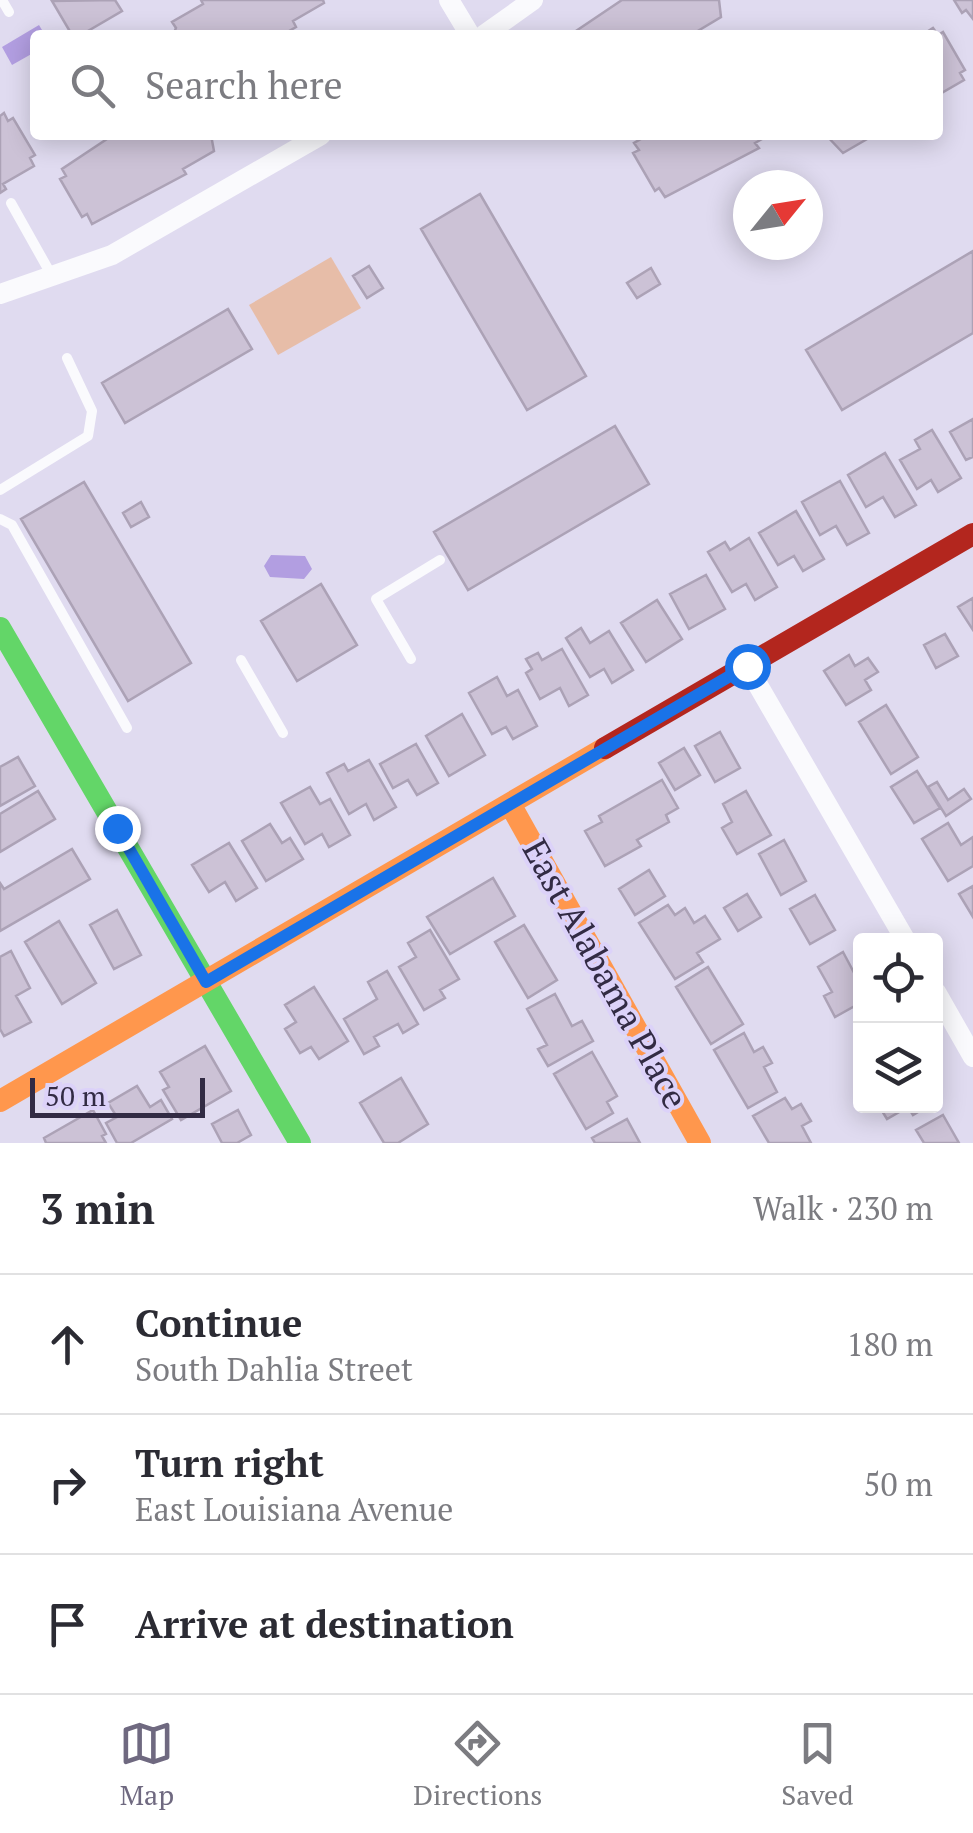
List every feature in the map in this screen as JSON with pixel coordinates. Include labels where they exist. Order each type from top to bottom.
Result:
[{"type":"street","points":[[450,0],[467,30]]},
{"type":"street","points":[[491,30],[533,0]]},
{"type":"street","points":[[0,294],[112,254],[312,140]]},
{"type":"street","points":[[0,1102],[973,534]]},
{"type":"street","points":[[0,628],[300,1143]]},
{"type":"street","points":[[747,666],[902,933]]},
{"type":"street","name":"East Alabama Place","points":[[510,804],[700,1143]]},
{"type":"street","points":[[943,1004],[973,1057]]},
{"type":"lane","points":[[2,0],[9,12]]},
{"type":"lane","points":[[11,203],[53,277]]},
{"type":"lane","points":[[0,490],[88,436],[92,410],[67,358]]},
{"type":"lane","points":[[0,519],[12,525],[127,728]]},
{"type":"lane","points":[[411,660],[376,599],[440,560]]},
{"type":"lane","points":[[241,660],[283,733]]},
{"type":"shaded area","points":[[30,30],[30,55],[12,65],[2,47]]},
{"type":"shaded area","points":[[331,257],[361,308],[278,355],[249,305]]},
{"type":"shaded area","points":[[271,555],[305,556],[312,569],[304,579],[270,577],[264,566]]},
{"type":"building","points":[[115,0],[122,11],[90,30],[69,30],[52,1]]},
{"type":"building","points":[[201,0],[324,3],[293,21],[296,27],[291,30],[175,30],[172,22],[203,4]]},
{"type":"building","points":[[622,0],[719,0],[721,17],[699,30],[577,30]]},
{"type":"building","points":[[954,0],[973,0],[973,19],[966,10],[962,13]]},
{"type":"building","points":[[943,32],[965,70],[960,73],[964,80],[943,92]]},
{"type":"building","points":[[4,113],[8,121],[13,118],[35,155],[30,158],[34,166],[3,184],[6,189],[0,193],[0,116]]},
{"type":"building","points":[[106,140],[212,140],[214,151],[183,169],[186,174],[92,224],[87,214],[82,217],[60,179],[66,176],[62,169]]},
{"type":"building","points":[[760,140],[755,143],[759,148],[665,197],[659,188],[655,191],[633,153],[639,150],[634,143]]},
{"type":"building","points":[[831,140],[865,140],[843,153]]},
{"type":"building","points":[[480,194],[586,376],[527,410],[421,229]]},
{"type":"building","points":[[973,251],[973,333],[842,410],[806,350]]},
{"type":"building","points":[[369,266],[383,288],[367,298],[353,276]]},
{"type":"building","points":[[651,268],[660,284],[637,298],[627,283]]},
{"type":"building","points":[[228,309],[252,349],[125,423],[102,383]]},
{"type":"building","points":[[973,419],[973,457],[966,460],[950,432]]},
{"type":"building","points":[[615,426],[649,484],[468,590],[434,532]]},
{"type":"building","points":[[932,430],[961,478],[938,492],[931,480],[917,489],[900,460],[920,449],[915,440]]},
{"type":"building","points":[[885,453],[916,505],[895,517],[883,497],[866,507],[848,475]]},
{"type":"building","points":[[840,481],[869,533],[847,545],[836,526],[820,535],[802,502]]},
{"type":"building","points":[[84,482],[191,663],[128,701],[21,519]]},
{"type":"building","points":[[141,502],[149,517],[131,527],[123,513]]},
{"type":"building","points":[[796,511],[824,559],[803,571],[794,556],[778,565],[759,533]]},
{"type":"building","points":[[749,538],[777,587],[755,600],[746,584],[732,592],[708,552],[725,542],[730,550]]},
{"type":"building","points":[[706,575],[725,609],[689,629],[670,594]]},
{"type":"building","points":[[321,584],[357,645],[297,681],[261,621]]},
{"type":"building","points":[[973,598],[973,630],[958,607]]},
{"type":"building","points":[[657,600],[682,639],[646,662],[621,623]]},
{"type":"building","points":[[581,628],[590,643],[609,631],[633,670],[612,683],[604,669],[590,677],[566,638]]},
{"type":"building","points":[[945,634],[958,656],[936,668],[924,645]]},
{"type":"building","points":[[562,649],[588,695],[569,706],[560,688],[540,699],[526,673],[532,669],[526,659],[538,653],[542,660]]},
{"type":"building","points":[[849,655],[855,666],[868,658],[878,672],[865,680],[871,690],[846,705],[824,671]]},
{"type":"building","points":[[497,677],[507,696],[518,690],[537,726],[513,739],[506,727],[492,734],[469,693]]},
{"type":"building","points":[[886,705],[918,757],[891,774],[859,722]]},
{"type":"building","points":[[462,714],[485,755],[449,776],[426,736]]},
{"type":"building","points":[[720,732],[740,768],[715,782],[695,746]]},
{"type":"building","points":[[416,744],[438,783],[417,795],[408,780],[393,788],[380,764]]},
{"type":"building","points":[[684,748],[700,775],[675,790],[659,763]]},
{"type":"building","points":[[18,757],[35,786],[0,806],[0,767]]},
{"type":"building","points":[[369,760],[396,807],[374,820],[366,804],[349,814],[327,773],[344,764],[348,771]]},
{"type":"building","points":[[917,771],[940,808],[914,823],[891,787]]},
{"type":"building","points":[[662,780],[678,808],[666,815],[669,822],[637,840],[641,846],[605,866],[585,831],[602,822],[599,816]]},
{"type":"building","points":[[937,782],[948,800],[964,789],[971,799],[946,816],[928,787]]},
{"type":"building","points":[[310,787],[320,804],[330,799],[350,835],[329,847],[322,834],[305,844],[281,803]]},
{"type":"building","points":[[38,791],[55,819],[0,852],[0,814]]},
{"type":"building","points":[[746,791],[771,835],[737,854],[722,828],[732,822],[723,804]]},
{"type":"building","points":[[948,823],[961,845],[973,837],[973,866],[948,881],[922,839]]},
{"type":"building","points":[[270,824],[282,843],[290,838],[303,859],[266,881],[242,841]]},
{"type":"building","points":[[784,840],[806,881],[781,895],[759,854]]},
{"type":"building","points":[[229,843],[257,888],[236,901],[225,882],[209,892],[192,865]]},
{"type":"building","points":[[72,849],[90,879],[0,931],[0,883],[4,889]]},
{"type":"building","points":[[649,870],[665,896],[635,915],[619,889]]},
{"type":"building","points":[[493,878],[515,916],[450,954],[427,917]]},
{"type":"building","points":[[973,886],[973,917],[959,894]]},
{"type":"building","points":[[747,894],[761,917],[738,931],[724,908]]},
{"type":"building","points":[[815,895],[835,930],[810,944],[790,909]]},
{"type":"building","points":[[668,905],[675,915],[685,908],[694,923],[705,916],[720,939],[697,953],[703,962],[675,979],[639,923]]},
{"type":"building","points":[[117,910],[141,955],[114,969],[90,925]]},
{"type":"building","points":[[59,921],[96,983],[62,1004],[25,942]]},
{"type":"building","points":[[524,925],[557,980],[528,998],[495,942]]},
{"type":"building","points":[[430,930],[459,979],[440,990],[445,998],[424,1010],[399,967],[416,957],[408,943]]},
{"type":"building","points":[[11,951],[30,988],[16,996],[31,1022],[4,1036],[0,1029],[0,957]]},
{"type":"building","points":[[843,952],[853,971],[853,1007],[835,1017],[824,996],[832,992],[818,967]]},
{"type":"building","points":[[708,967],[743,1024],[711,1044],[676,987]]},
{"type":"building","points":[[387,971],[418,1024],[403,1033],[398,1024],[374,1037],[379,1046],[364,1054],[344,1019],[377,999],[368,982]]},
{"type":"building","points":[[314,987],[348,1041],[319,1059],[311,1047],[300,1053],[285,1029],[296,1022],[285,1005]]},
{"type":"building","points":[[555,994],[572,1026],[582,1021],[593,1041],[548,1066],[538,1049],[547,1045],[527,1009]]},
{"type":"building","points":[[744,1033],[754,1052],[763,1047],[772,1063],[764,1067],[777,1092],[748,1108],[714,1050]]},
{"type":"building","points":[[205,1046],[231,1091],[181,1120],[163,1090],[169,1087],[160,1072]]},
{"type":"building","points":[[592,1052],[617,1096],[607,1102],[613,1113],[586,1129],[554,1074]]},
{"type":"building","points":[[401,1078],[428,1124],[398,1143],[384,1143],[360,1103]]},
{"type":"building","points":[[137,1086],[150,1107],[161,1100],[172,1119],[131,1143],[117,1143],[106,1123],[117,1117],[108,1103]]},
{"type":"building","points":[[785,1098],[792,1109],[801,1104],[811,1121],[802,1126],[811,1143],[769,1143],[753,1116]]},
{"type":"building","points":[[93,1110],[106,1134],[102,1136],[106,1143],[46,1143],[44,1138]]},
{"type":"building","points":[[238,1110],[251,1135],[237,1143],[222,1143],[212,1124]]},
{"type":"building","points":[[943,1115],[959,1143],[924,1143],[916,1130]]},
{"type":"building","points":[[627,1119],[640,1143],[595,1143],[592,1138]]},
{"type":"traffic: fast","points":[[0,628],[300,1143]]},
{"type":"traffic: slow","points":[[0,1101],[605,748]]},
{"type":"traffic: slow","points":[[510,804],[700,1143]]},
{"type":"traffic: jam","points":[[605,748],[973,534]]},
{"type":"route","points":[[117,828],[206,982],[747,666]]}]
